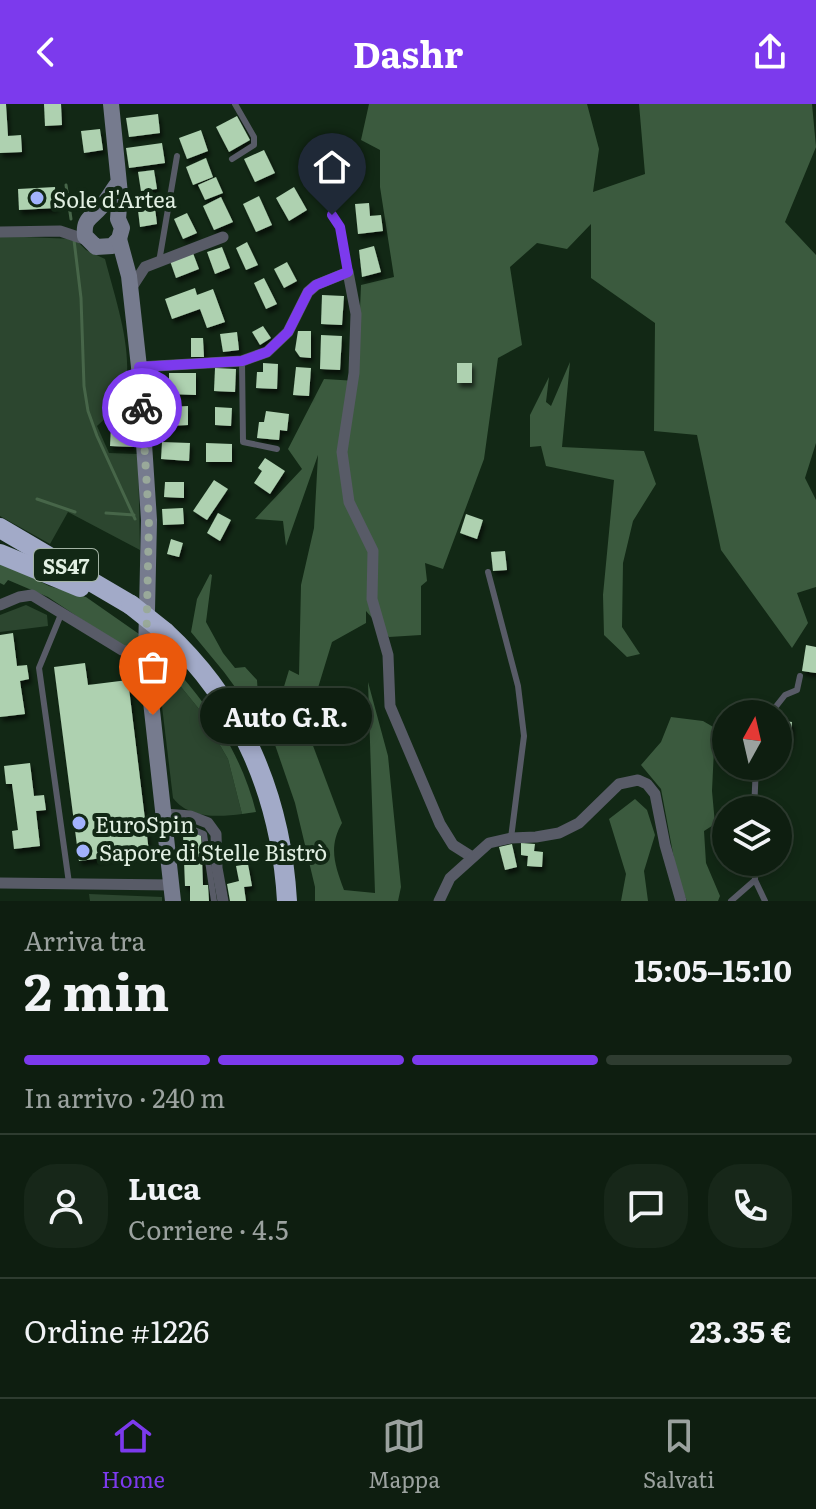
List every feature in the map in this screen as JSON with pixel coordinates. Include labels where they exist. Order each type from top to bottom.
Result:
[{"type":"highway","name":"SS47","points":[[0,528],[130,611],[209,700],[239,751],[253,784],[270,851],[275,901]]},
{"type":"highway","name":"SS47","points":[[0,542],[130,611]]},
{"type":"highway","points":[[0,554],[80,587]]},
{"type":"highway","name":"SS47","points":[[157,644],[207,675],[234,715],[251,748],[276,818],[287,901]]},
{"type":"street","points":[[60,231],[87,240],[96,247],[113,243],[122,228],[118,219],[111,104]]},
{"type":"street","points":[[87,240],[85,223],[99,211],[118,183]]},
{"type":"street","points":[[99,211],[110,212],[118,219]]},
{"type":"street","points":[[0,232],[60,231],[85,223]]},
{"type":"street","points":[[130,283],[145,267],[223,237]]},
{"type":"street","points":[[0,883],[69,883],[173,893],[139,367],[130,283],[113,243]]},
{"type":"street","points":[[139,367],[242,361],[267,352],[288,332],[308,292],[316,285],[348,272],[356,329],[354,373],[342,452],[349,502],[373,551],[372,599],[388,655],[390,706],[440,824],[453,845],[472,857]]},
{"type":"street","points":[[0,605],[27,595],[36,597],[122,650],[157,644]]},
{"type":"street","points":[[439,901],[450,878],[489,843],[559,833],[579,823],[619,784],[638,780],[647,784],[655,794],[681,901]]},
{"type":"street","points":[[166,821],[190,816],[208,823],[216,834],[217,868],[223,901]]},
{"type":"lane","points":[[232,159],[254,145],[254,137],[235,104]]},
{"type":"lane","points":[[159,262],[177,156]]},
{"type":"lane","points":[[332,215],[340,227],[348,272]]},
{"type":"lane","points":[[242,361],[243,442],[277,449]]},
{"type":"lane","points":[[488,572],[518,686],[524,736],[511,838]]},
{"type":"lane","points":[[62,612],[39,668],[69,883]]},
{"type":"lane","points":[[781,700],[797,690],[800,676]]},
{"type":"lane","points":[[166,821],[204,834],[214,901]]},
{"type":"lane","points":[[755,876],[765,901]]},
{"type":"lane","points":[[731,901],[755,880]]},
{"type":"green space","points":[[369,104],[587,104],[599,149],[593,192],[645,174],[639,104],[812,104],[816,147],[785,222],[816,255],[816,443],[805,478],[816,500],[816,587],[797,593],[808,623],[792,648],[721,550],[697,435],[654,431],[655,323],[591,278],[591,224],[567,249],[537,243],[510,267],[522,345],[498,358],[484,459],[443,569],[425,563],[427,581],[421,586],[421,635],[389,637],[366,611],[366,623],[332,642],[306,727],[342,823],[334,848],[344,890],[375,893],[368,682],[388,756],[401,887],[398,901],[315,901],[315,887],[295,803],[273,739],[191,632],[197,599],[210,574],[206,622],[223,653],[235,668],[245,667],[257,680],[258,696],[276,713],[289,670],[299,675],[301,585],[314,528],[318,455],[286,546],[283,521],[255,519],[302,469],[288,449],[324,379],[357,381],[361,285],[394,277],[380,187],[380,150],[361,140]]},
{"type":"green space","points":[[0,236],[75,239],[86,250],[105,259],[122,326],[127,378],[120,403],[97,426],[109,453],[138,454],[140,550],[68,512],[50,544],[0,516]]},
{"type":"green space","points":[[570,362],[562,447],[644,451],[656,484],[633,521],[623,563],[622,627],[640,654],[627,657],[604,635],[603,595],[614,480],[546,466],[541,446],[530,447],[530,415],[549,377],[546,402],[551,406]]},
{"type":"green space","points":[[0,561],[49,586],[86,597],[139,634],[138,644],[123,647],[48,597],[8,580],[4,585],[0,583]]},
{"type":"green space","points":[[26,605],[47,615],[48,626],[0,632],[0,615]]},
{"type":"green space","points":[[155,648],[188,684],[217,723],[240,766],[256,812],[242,814],[228,759],[199,709],[156,656]]},
{"type":"green space","points":[[156,656],[199,709],[228,759],[242,814],[214,816],[196,813],[187,810],[173,798]]},
{"type":"green space","points":[[671,717],[703,721],[712,726],[712,826],[704,831],[706,863],[720,896],[718,901],[687,901],[678,880],[661,789],[641,765],[661,742]]},
{"type":"green space","points":[[635,799],[647,810],[655,835],[644,871],[648,901],[621,901],[626,874],[609,819]]},
{"type":"green space","points":[[89,894],[162,897],[162,901],[90,901]]},
{"type":"building","points":[[0,104],[6,104],[8,136],[21,135],[22,152],[0,153]]},
{"type":"building","points":[[44,104],[61,104],[62,125],[45,126]]},
{"type":"building","points":[[158,114],[160,133],[129,137],[126,118]]},
{"type":"building","points":[[237,116],[250,140],[229,152],[216,127]]},
{"type":"building","points":[[100,129],[103,150],[84,153],[81,131]]},
{"type":"building","points":[[201,130],[208,151],[187,159],[179,138]]},
{"type":"building","points":[[162,143],[165,163],[129,168],[126,148]]},
{"type":"building","points":[[264,150],[275,173],[255,182],[244,159]]},
{"type":"building","points":[[206,158],[213,177],[193,185],[186,167]]},
{"type":"building","points":[[154,170],[157,189],[141,191],[138,172]]},
{"type":"building","points":[[216,177],[223,193],[205,200],[198,185]]},
{"type":"building","points":[[55,187],[56,208],[19,210],[18,189]]},
{"type":"building","points":[[294,187],[307,210],[289,221],[276,198]]},
{"type":"building","points":[[259,196],[272,225],[256,232],[243,204]]},
{"type":"building","points":[[221,197],[233,222],[214,230],[203,206]]},
{"type":"building","points":[[154,200],[157,224],[140,227],[137,202]]},
{"type":"building","points":[[369,203],[370,216],[381,215],[383,231],[358,234],[355,204]]},
{"type":"building","points":[[187,213],[197,233],[183,239],[174,219]]},
{"type":"building","points":[[247,242],[258,265],[246,270],[236,248]]},
{"type":"building","points":[[374,246],[381,272],[362,277],[359,250]]},
{"type":"building","points":[[222,247],[230,268],[215,274],[207,252]]},
{"type":"building","points":[[193,253],[199,269],[176,278],[170,261]]},
{"type":"building","points":[[287,262],[297,281],[284,288],[274,269]]},
{"type":"building","points":[[264,278],[277,304],[266,309],[254,283]]},
{"type":"building","points":[[195,288],[197,295],[213,289],[225,322],[207,328],[200,309],[172,319],[165,299]]},
{"type":"building","points":[[322,295],[344,296],[342,325],[321,324]]},
{"type":"building","points":[[263,326],[271,338],[260,345],[252,332]]},
{"type":"building","points":[[298,331],[311,331],[311,358],[300,357],[295,350]]},
{"type":"building","points":[[237,332],[239,350],[223,352],[220,334]]},
{"type":"building","points":[[321,335],[342,336],[340,370],[320,369]]},
{"type":"building","points":[[191,338],[203,338],[204,357],[191,357]]},
{"type":"building","points":[[263,363],[278,364],[277,389],[256,388],[257,372],[263,372]]},
{"type":"building","points":[[457,363],[472,363],[472,383],[457,383]]},
{"type":"building","points":[[296,367],[311,368],[309,396],[293,395]]},
{"type":"building","points":[[215,368],[236,369],[235,392],[214,391]]},
{"type":"building","points":[[169,373],[196,373],[196,395],[169,394]]},
{"type":"building","points":[[188,406],[188,425],[168,426],[168,407]]},
{"type":"building","points":[[215,407],[232,408],[231,426],[215,425]]},
{"type":"building","points":[[266,411],[289,414],[287,431],[280,430],[279,440],[257,438],[259,422],[264,422]]},
{"type":"building","points":[[111,425],[134,426],[133,447],[110,446]]},
{"type":"building","points":[[162,442],[190,443],[189,461],[161,459]]},
{"type":"building","points":[[206,443],[232,444],[232,462],[206,462]]},
{"type":"building","points":[[265,458],[285,471],[270,494],[254,483],[262,471],[258,468]]},
{"type":"building","points":[[214,480],[228,489],[207,520],[193,511]]},
{"type":"building","points":[[165,482],[184,482],[184,498],[164,497]]},
{"type":"building","points":[[183,508],[184,524],[163,525],[162,509]]},
{"type":"building","points":[[218,513],[231,520],[220,541],[207,533]]},
{"type":"building","points":[[466,514],[483,520],[477,539],[460,533]]},
{"type":"building","points":[[171,539],[183,543],[179,557],[167,554]]},
{"type":"building","points":[[505,551],[507,570],[493,571],[491,552]]},
{"type":"building","points":[[13,633],[17,666],[27,665],[29,679],[20,681],[25,714],[0,717],[0,635]]},
{"type":"building","points":[[806,645],[816,647],[816,673],[802,671]]},
{"type":"building","points":[[85,663],[88,685],[128,680],[149,852],[79,861],[54,667]]},
{"type":"building","points":[[30,763],[34,796],[44,795],[46,810],[36,811],[40,846],[14,849],[12,831],[18,830],[12,784],[6,784],[4,766]]},
{"type":"building","points":[[201,833],[203,885],[208,885],[209,901],[190,901],[190,886],[185,886],[183,834]]},
{"type":"building","points":[[521,843],[535,844],[534,851],[543,852],[542,867],[527,866],[528,856],[521,855]]},
{"type":"building","points":[[512,844],[517,867],[505,870],[499,847]]},
{"type":"building","points":[[248,864],[252,886],[244,887],[246,901],[230,901],[227,884],[239,881],[236,866]]},
{"type":"waterway","points":[[66,185],[71,219]]},
{"type":"waterway","points":[[74,240],[88,411],[135,519]]},
{"type":"waterway","points":[[37,499],[75,512]]},
{"type":"waterway","points":[[106,513],[134,515]]},
{"type":"way so far","points":[[142,408],[149,520],[146,656],[153,715]]},
{"type":"place","name":"Sole d'Artea","points":[[37,198]]},
{"type":"place","name":"Auto G.R.","points":[[153,715]]},
{"type":"place","name":"EuroSpin","points":[[79,823]]},
{"type":"place","name":"Sapore di Stelle Bistrò","points":[[83,851]]},
{"type":"route","points":[[142,408],[139,367],[242,361],[267,352],[288,332],[308,292],[316,285],[348,272],[340,227],[332,215]]}]
